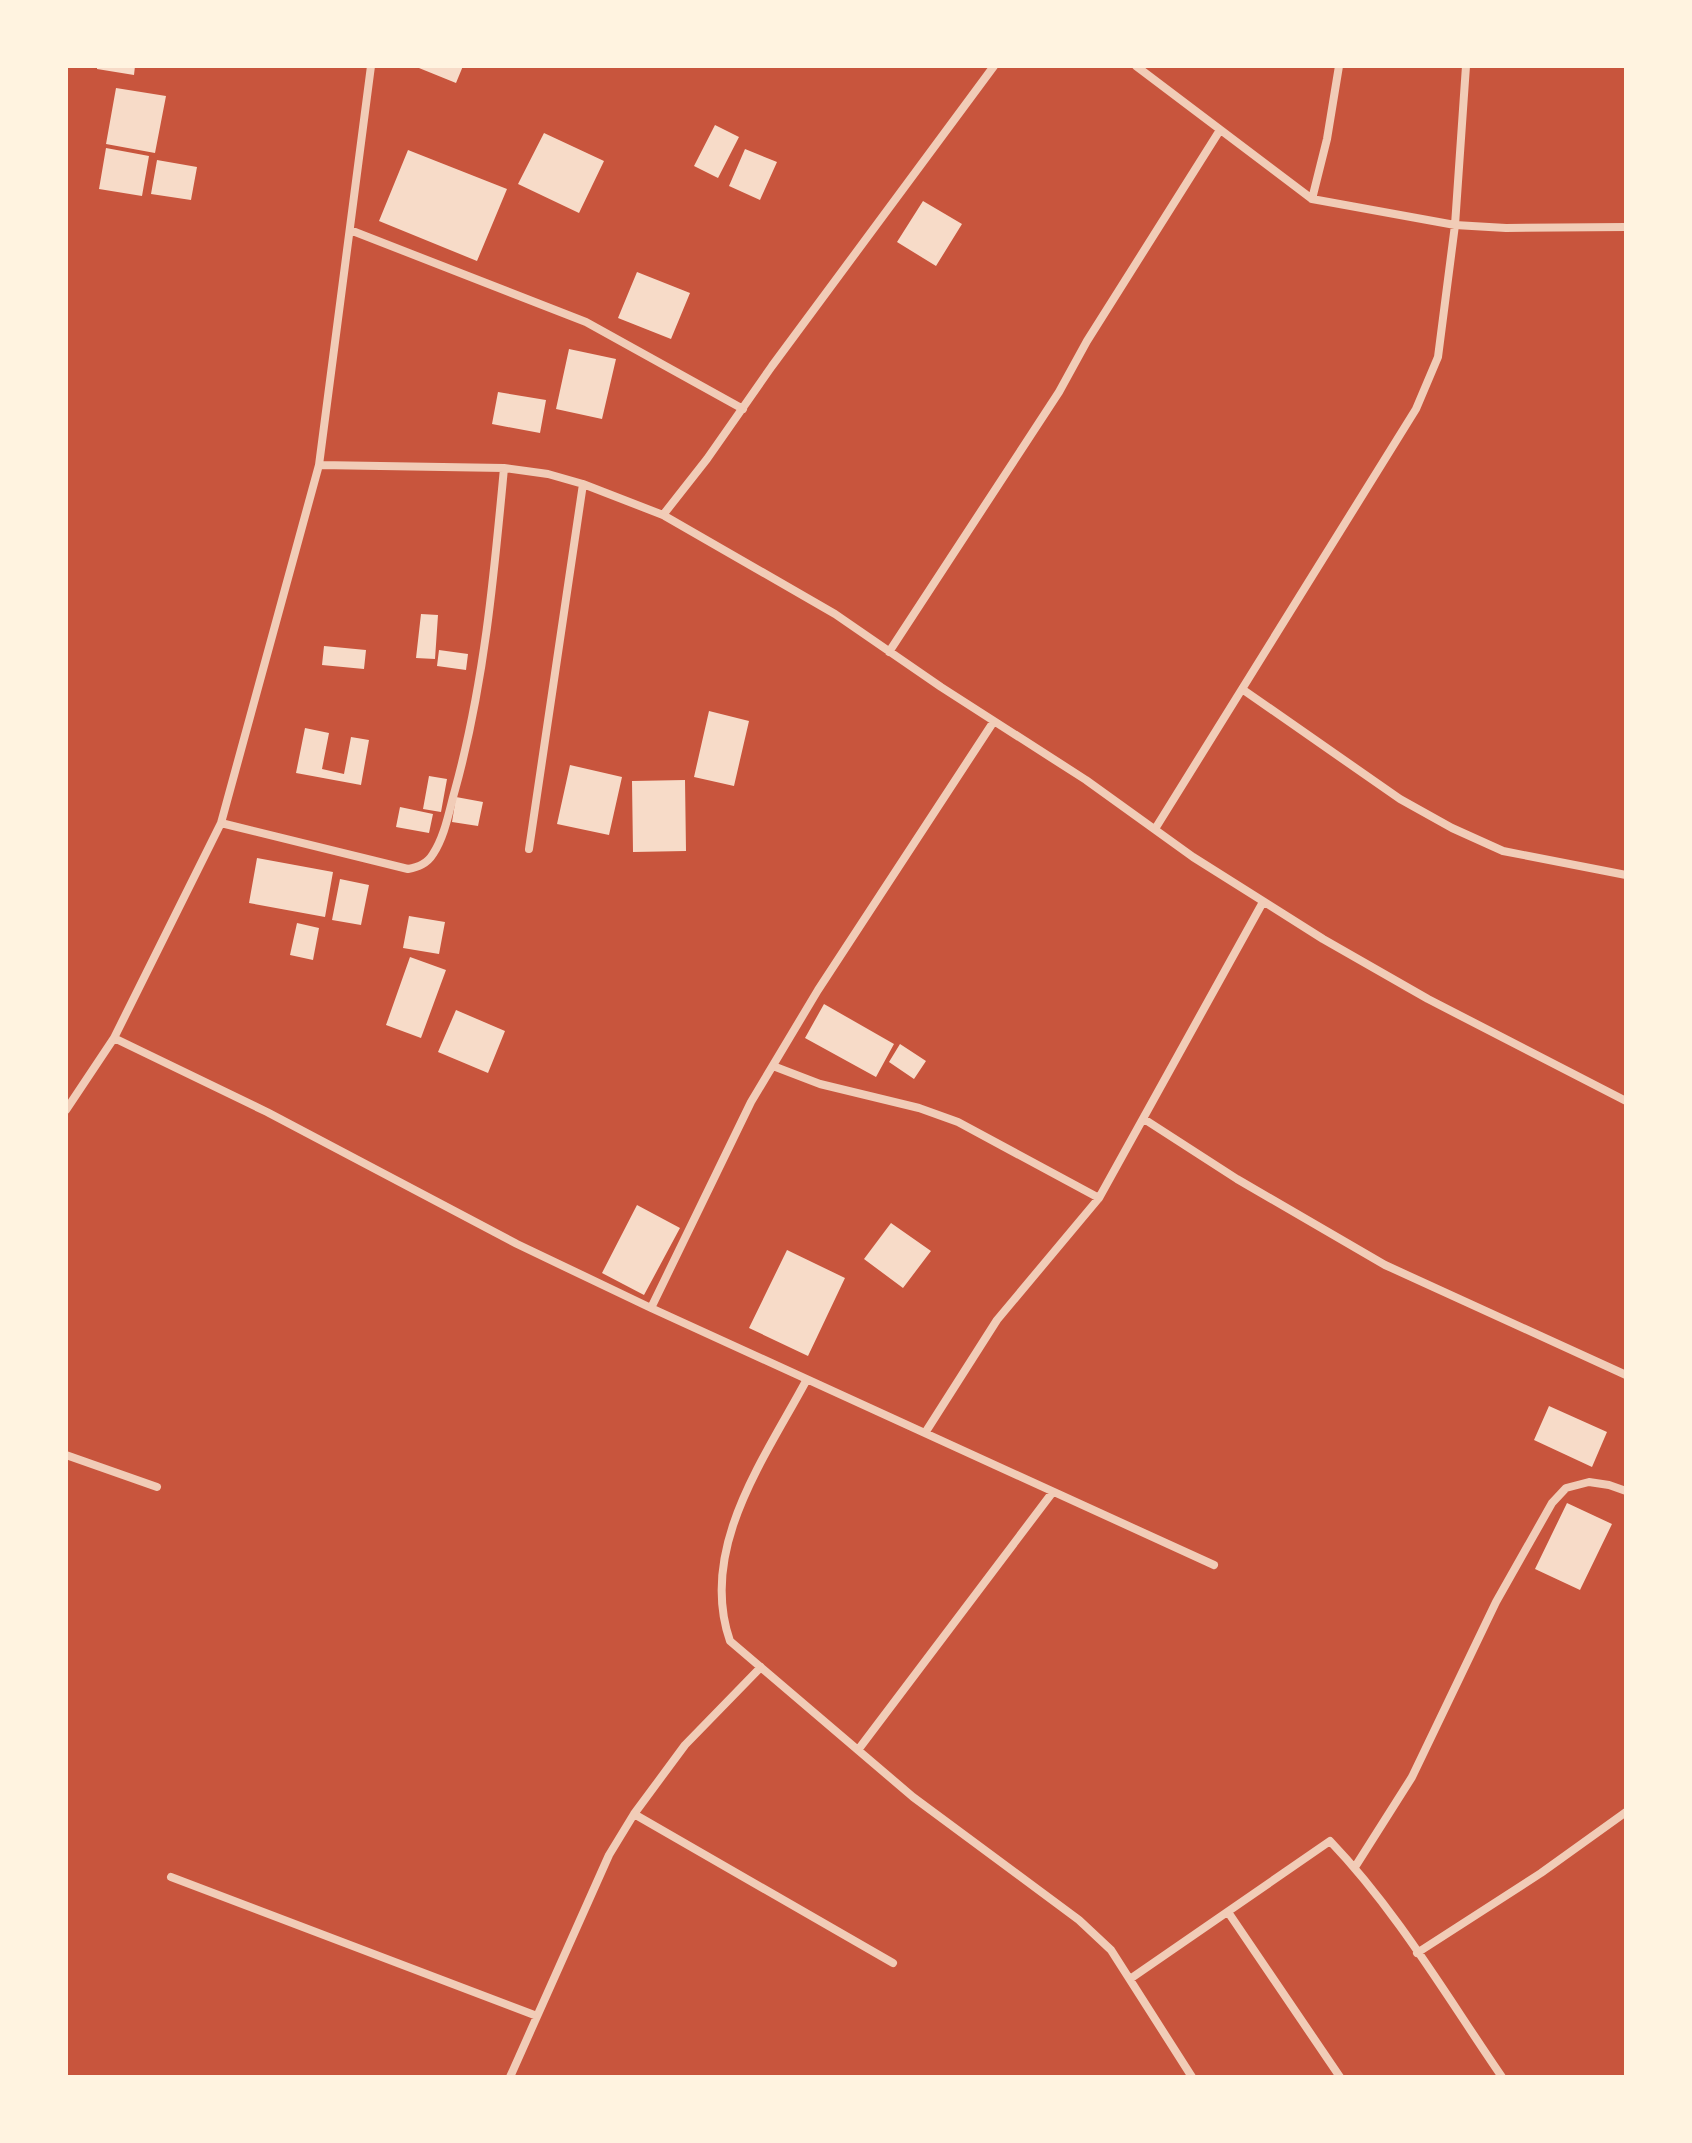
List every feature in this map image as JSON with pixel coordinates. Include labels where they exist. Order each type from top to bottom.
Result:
[{"type":"street","points":[[66,1110],[114,1038],[221,823],[319,465],[371,66]]},
{"type":"street","points":[[663,515],[994,66]]},
{"type":"street","points":[[1136,66],[1312,199],[1455,225],[1506,228],[1626,227]]},
{"type":"street","points":[[1312,199],[1327,139],[1339,66]]},
{"type":"street","points":[[1155,829],[1416,409],[1438,357],[1455,225],[1466,66]]},
{"type":"street","points":[[889,652],[1059,392],[1087,341],[1220,130]]},
{"type":"street","points":[[350,230],[586,322],[743,409]]},
{"type":"street","points":[[319,465],[504,468],[548,474],[663,515],[835,614],[1086,780],[1263,902],[1428,999],[1626,1101]]},
{"type":"street","points":[[221,823],[408,869],[421,866],[432,856],[463,761],[479,681],[494,579],[504,468]]},
{"type":"street","points":[[529,849],[583,484]]},
{"type":"street","points":[[1242,689],[1400,799],[1452,828],[1503,851],[1626,875]]},
{"type":"street","points":[[651,1308],[751,1102],[818,990],[994,721]]},
{"type":"street","points":[[925,1433],[997,1320],[1099,1198],[1263,902]]},
{"type":"street","points":[[114,1038],[267,1112],[517,1244],[806,1381],[1214,1565]]},
{"type":"street","points":[[773,1066],[820,1084],[919,1108],[958,1122],[1099,1198]]},
{"type":"street","points":[[1144,1119],[1237,1179],[1385,1265],[1626,1375]]},
{"type":"street","points":[[806,1381],[747,1490],[727,1541],[721,1582],[722,1619],[730,1641],[913,1797],[1079,1920],[1111,1950],[1192,2077]]},
{"type":"street","points":[[66,1455],[157,1487]]},
{"type":"street","points":[[1355,1867],[1412,1777],[1496,1602],[1552,1503],[1566,1488],[1589,1482],[1626,1491]]},
{"type":"street","points":[[858,1750],[1052,1493]]},
{"type":"street","points":[[510,2077],[609,1855],[634,1814],[685,1745],[761,1667]]},
{"type":"street","points":[[1417,1953],[1541,1873],[1626,1812]]},
{"type":"street","points":[[634,1814],[893,1963]]},
{"type":"street","points":[[1130,1979],[1330,1841],[1355,1867],[1502,2077]]},
{"type":"street","points":[[171,1877],[537,2016]]},
{"type":"street","points":[[1228,1912],[1340,2077]]},
{"type":"building","points":[[97,66],[135,66],[134,75],[97,69]]},
{"type":"building","points":[[414,66],[463,66],[456,83]]},
{"type":"building","points":[[116,88],[166,96],[155,153],[106,144]]},
{"type":"building","points":[[715,125],[739,137],[718,178],[694,166]]},
{"type":"building","points":[[544,133],[604,161],[579,213],[518,184]]},
{"type":"building","points":[[106,148],[149,156],[142,196],[99,189]]},
{"type":"building","points":[[745,149],[777,162],[760,200],[729,186]]},
{"type":"building","points":[[408,150],[507,189],[477,261],[379,221]]},
{"type":"building","points":[[157,160],[197,167],[191,200],[151,194]]},
{"type":"building","points":[[923,201],[962,224],[936,266],[897,242]]},
{"type":"building","points":[[637,272],[690,293],[671,339],[618,318]]},
{"type":"building","points":[[569,349],[616,359],[602,419],[556,409]]},
{"type":"building","points":[[498,392],[546,400],[540,433],[492,424]]},
{"type":"building","points":[[421,614],[438,615],[435,659],[416,658]]},
{"type":"building","points":[[324,646],[366,650],[364,669],[322,665]]},
{"type":"building","points":[[439,650],[468,654],[466,670],[437,666]]},
{"type":"building","points":[[709,711],[749,721],[734,786],[694,777]]},
{"type":"building","points":[[305,728],[329,733],[322,769],[344,774],[351,737],[369,740],[361,785],[296,773]]},
{"type":"building","points":[[570,765],[622,777],[609,835],[557,824]]},
{"type":"building","points":[[429,776],[447,779],[441,812],[423,809]]},
{"type":"building","points":[[685,780],[686,851],[633,852],[632,781]]},
{"type":"building","points":[[456,797],[483,802],[478,826],[452,822]]},
{"type":"building","points":[[400,807],[433,814],[429,833],[396,827]]},
{"type":"building","points":[[257,858],[333,872],[325,917],[249,903]]},
{"type":"building","points":[[340,879],[369,885],[361,925],[332,920]]},
{"type":"building","points":[[409,916],[445,922],[439,954],[403,948]]},
{"type":"building","points":[[297,923],[319,928],[313,960],[290,955]]},
{"type":"building","points":[[410,957],[446,970],[421,1038],[386,1025]]},
{"type":"building","points":[[824,1004],[894,1044],[876,1077],[805,1038]]},
{"type":"building","points":[[456,1010],[505,1031],[488,1073],[438,1052]]},
{"type":"building","points":[[900,1044],[926,1061],[914,1079],[889,1062]]},
{"type":"building","points":[[637,1205],[680,1228],[644,1295],[602,1273]]},
{"type":"building","points":[[891,1223],[931,1251],[903,1288],[864,1259]]},
{"type":"building","points":[[787,1250],[845,1278],[808,1356],[749,1328]]},
{"type":"building","points":[[1549,1406],[1607,1432],[1592,1467],[1534,1440]]},
{"type":"building","points":[[1567,1503],[1612,1524],[1580,1590],[1535,1569]]}]
